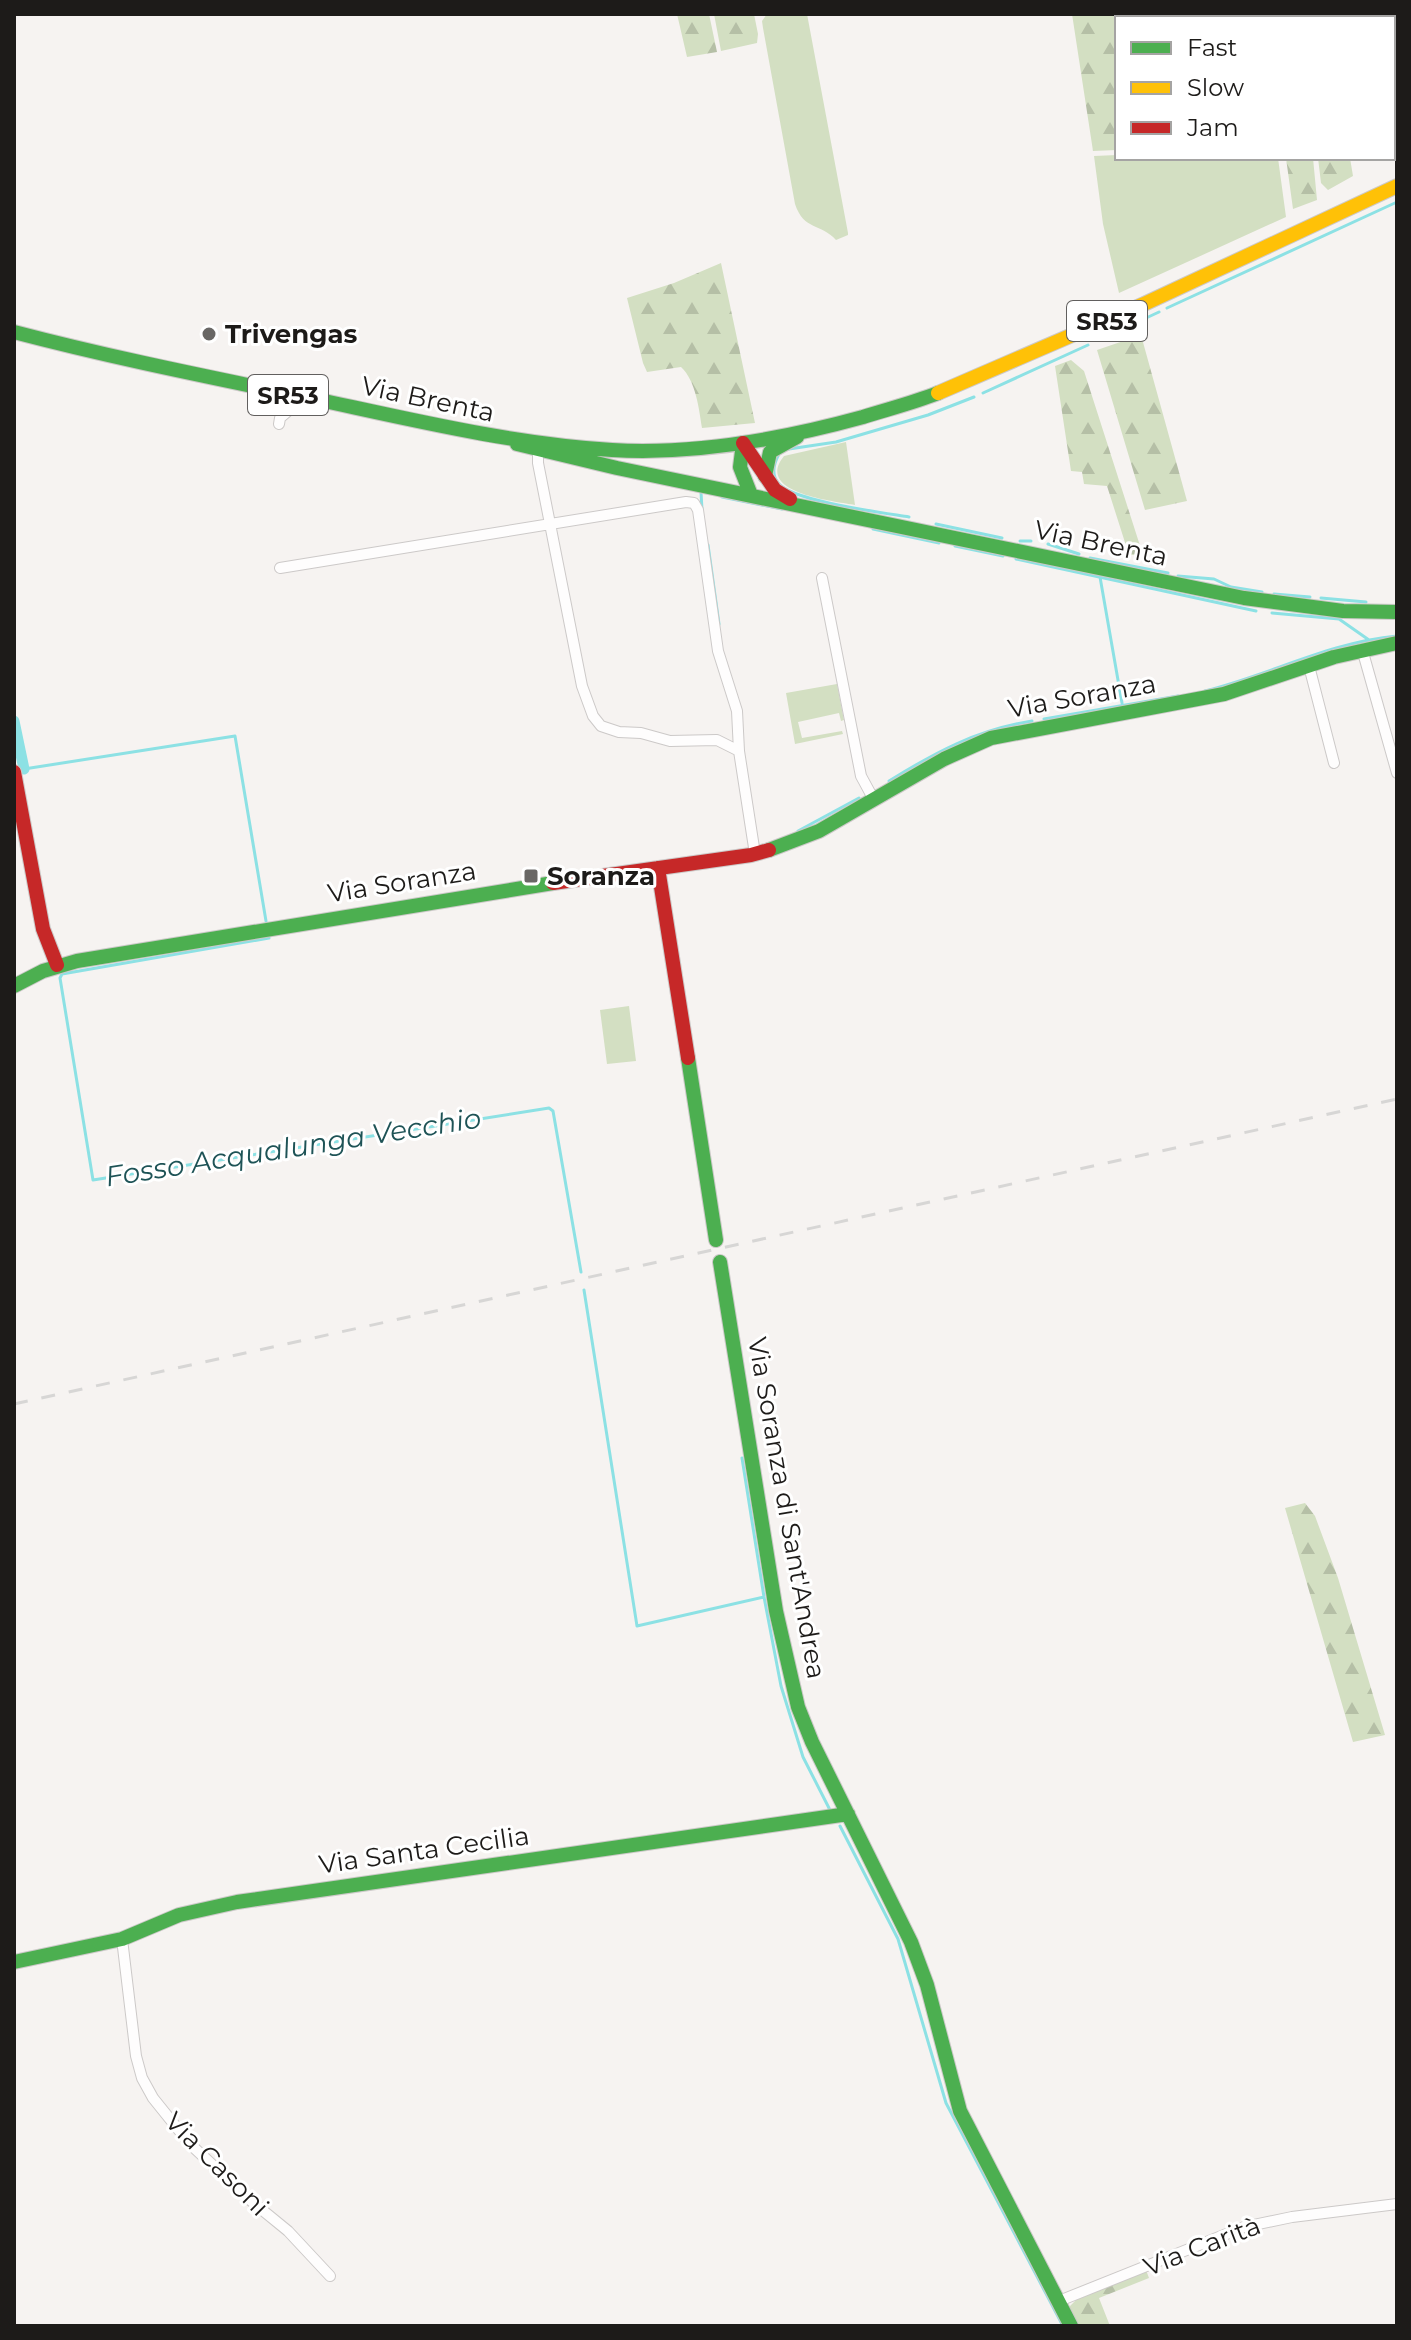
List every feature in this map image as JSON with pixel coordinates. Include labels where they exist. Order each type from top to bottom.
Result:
[{"type":"main road","name":"SR53","points":[[482,434],[612,450],[657,450],[743,443],[808,432],[918,401],[1000,367],[1155,299],[1397,186]]},
{"type":"main road","name":"Via Brenta","points":[[16,336],[1244,598],[1343,611],[1397,612]]},
{"type":"main road","points":[[765,476],[770,452],[808,432]]},
{"type":"main road","points":[[743,443],[740,467],[751,495]]},
{"type":"main road","name":"Via Brenta","points":[[743,443],[775,490],[797,504]]},
{"type":"main road","name":"Via Soranza","points":[[14,986],[57,965],[467,895],[755,854],[803,839],[944,759],[991,738],[1211,697],[1264,683],[1362,649],[1397,643]]},
{"type":"main road","points":[[14,772],[43,929],[57,965]]},
{"type":"main road","points":[[658,868],[716,1240]]},
{"type":"main road","name":"Via Soranza di Sant'Andrea","points":[[720,1262],[776,1611],[787,1663],[808,1734],[911,1942],[927,1985],[960,2111],[1071,2326]]},
{"type":"main road","name":"Via Santa Cecilia","points":[[14,1962],[122,1939],[179,1915],[237,1902],[848,1814]]},
{"type":"street","points":[[279,424],[280,418],[294,406],[296,396]]},
{"type":"street","points":[[538,449],[538,463],[582,686],[593,716],[601,726],[619,732],[641,733],[670,741],[717,740],[739,751]]},
{"type":"street","points":[[280,568],[694,503],[698,510],[718,651],[737,711],[739,751],[755,854]]},
{"type":"street","points":[[822,578],[861,776],[874,800]]},
{"type":"street","points":[[1362,649],[1397,773]]},
{"type":"street","points":[[1309,666],[1334,763]]},
{"type":"street","name":"Via Casoni","points":[[122,1939],[136,2056],[150,2092],[190,2144],[288,2231],[330,2276]]},
{"type":"street","name":"Via Carità","points":[[1059,2301],[1244,2227],[1292,2217],[1397,2204]]},
{"type":"green space","points":[[677,14],[709,14],[717,52],[687,57]]},
{"type":"green space","points":[[714,14],[754,14],[757,43],[721,51]]},
{"type":"green space","points":[[767,14],[807,14],[848,233],[836,240],[803,219],[795,204],[763,28],[762,21]]},
{"type":"green space","points":[[1072,14],[1191,14],[1115,16],[1115,150],[1093,151]]},
{"type":"green space","points":[[1395,33],[1397,47],[1395,153]]},
{"type":"green space","points":[[1115,155],[1115,160],[1278,160],[1286,217],[1119,293],[1103,224],[1094,156]]},
{"type":"green space","points":[[1286,160],[1313,160],[1317,200],[1293,209]]},
{"type":"green space","points":[[1318,160],[1350,160],[1353,176],[1328,190],[1321,183]]},
{"type":"green space","points":[[721,263],[755,423],[702,428],[693,387],[681,367],[647,372],[627,298]]},
{"type":"green space","points":[[1141,335],[1187,501],[1145,510],[1097,350]]},
{"type":"green space","points":[[1071,360],[1084,371],[1143,555],[1129,555],[1107,486],[1084,484],[1082,472],[1071,471],[1055,366]]},
{"type":"green space","points":[[846,442],[855,505],[800,493],[779,479],[778,469],[784,456]]},
{"type":"green space","points":[[837,684],[844,720],[841,721],[839,713],[798,722],[802,738],[842,731],[843,734],[795,744],[786,693]]},
{"type":"green space","points":[[629,1006],[636,1061],[607,1064],[600,1010]]},
{"type":"green space","points":[[1305,1503],[1315,1516],[1338,1578],[1385,1735],[1353,1742],[1285,1508]]},
{"type":"green space","points":[[1146,2270],[1149,2278],[1099,2298],[1110,2326],[1079,2326],[1069,2307],[1078,2298]]},
{"type":"waterway","points":[[1167,308],[1397,202]]},
{"type":"waterway","points":[[1101,339],[1159,312]]},
{"type":"waterway","points":[[983,393],[1088,345]]},
{"type":"waterway","points":[[789,449],[836,442],[928,415],[974,397]]},
{"type":"waterway","points":[[779,454],[774,476],[786,489],[839,505],[909,517]]},
{"type":"waterway","points":[[702,510],[703,492]]},
{"type":"waterway","points":[[722,497],[782,509]]},
{"type":"waterway","points":[[936,524],[1002,538]]},
{"type":"waterway","points":[[873,529],[939,543]]},
{"type":"waterway","points":[[1020,541],[1031,541]]},
{"type":"waterway","points":[[1048,544],[1079,554]]},
{"type":"waterway","points":[[708,545],[719,624]]},
{"type":"waterway","points":[[955,546],[1003,556]]},
{"type":"waterway","points":[[1090,558],[1168,573]]},
{"type":"waterway","points":[[1016,559],[1256,611]]},
{"type":"waterway","points":[[1178,576],[1214,579],[1231,587],[1262,592]]},
{"type":"waterway","points":[[1100,577],[1122,703]]},
{"type":"waterway","points":[[1274,594],[1310,597]]},
{"type":"waterway","points":[[1321,598],[1366,602]]},
{"type":"waterway","points":[[1272,613],[1339,619],[1369,640]]},
{"type":"waterway","points":[[1205,691],[1348,645],[1397,636]]},
{"type":"waterway","points":[[1044,719],[1178,696]]},
{"type":"waterway","points":[[14,721],[24,769]]},
{"type":"waterway","points":[[889,781],[957,744],[993,730],[1032,721]]},
{"type":"waterway","name":"Fosso Acqualunga Vecchio","points":[[24,769],[235,736],[266,921]]},
{"type":"waterway","points":[[798,831],[859,798]]},
{"type":"waterway","name":"Fosso Acqualunga Vecchio","points":[[269,938],[62,974],[60,978],[93,1180],[549,1108],[553,1111],[581,1272]]},
{"type":"waterway","name":"Fosso Acqualunga Vecchio","points":[[584,1290],[637,1626],[764,1597]]},
{"type":"waterway","name":"Fosso Acqualunga Vecchio","points":[[742,1458],[781,1686],[803,1757],[831,1812]]},
{"type":"waterway","name":"Fosso Acqualunga Vecchio","points":[[840,1826],[898,1939],[946,2103],[1063,2326]]},
{"type":"railway","points":[[14,1404],[1397,1099]]},
{"type":"traffic: fast","points":[[14,332],[463,430],[612,450],[675,450],[739,444],[863,417],[938,393]]},
{"type":"traffic: fast","points":[[765,476],[770,452],[797,437]]},
{"type":"traffic: fast","points":[[743,443],[740,467],[751,495]]},
{"type":"traffic: fast","points":[[517,444],[617,468],[1244,598],[1343,611],[1397,612]]},
{"type":"traffic: fast","points":[[769,850],[819,831],[944,759],[991,738],[1224,694],[1334,657],[1397,643]]},
{"type":"traffic: fast","points":[[14,986],[43,971],[77,961],[553,883]]},
{"type":"traffic: fast","points":[[688,1058],[716,1240]]},
{"type":"traffic: fast","points":[[720,1262],[776,1611],[798,1707],[812,1742],[911,1942],[927,1985],[960,2111],[1071,2326]]},
{"type":"traffic: fast","points":[[14,1962],[122,1939],[179,1915],[237,1902],[848,1814]]},
{"type":"traffic: slow","points":[[938,393],[1144,304],[1397,186]]},
{"type":"traffic: jam","points":[[743,443],[775,490],[790,499]]},
{"type":"traffic: jam","points":[[14,772],[43,929],[57,965]]},
{"type":"traffic: jam","points":[[553,883],[769,850]]},
{"type":"traffic: jam","points":[[658,868],[688,1058]]},
{"type":"place","name":"Trivengas","points":[[209,334]]},
{"type":"place","name":"Soranza","points":[[531,876]]}]
